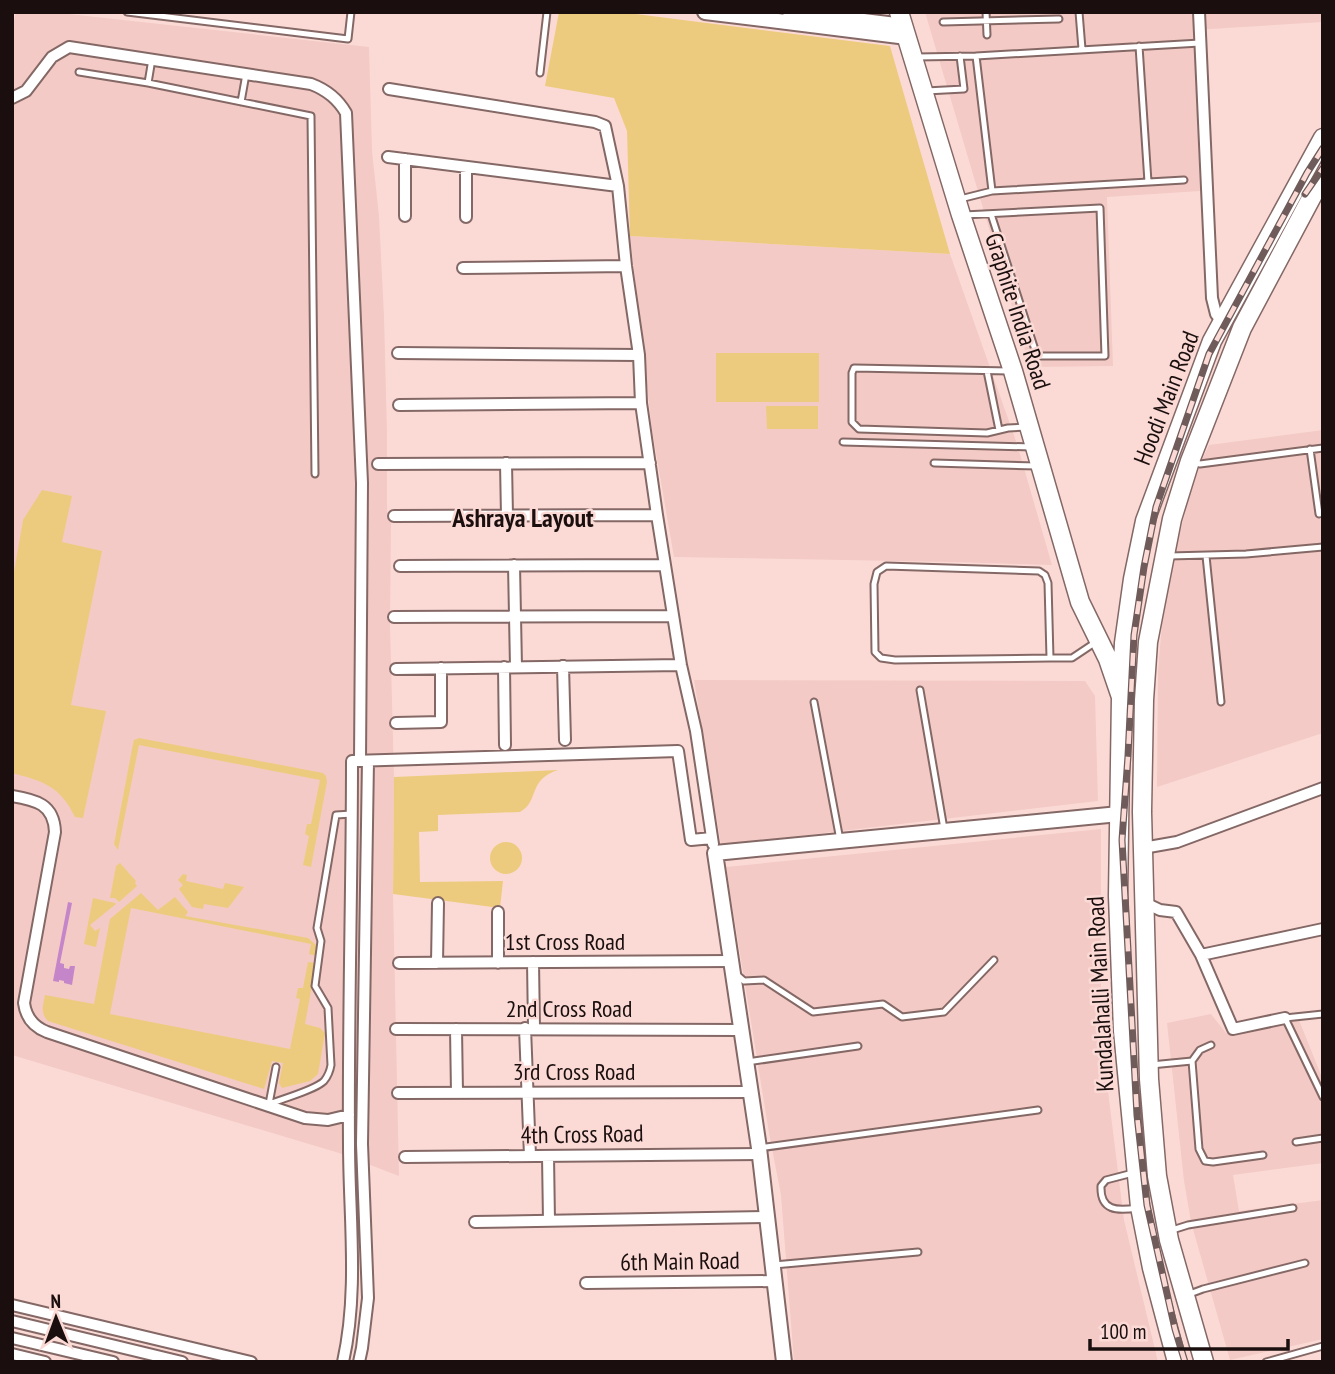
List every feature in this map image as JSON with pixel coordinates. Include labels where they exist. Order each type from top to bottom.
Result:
[{"type":"main road","name":"Graphite India Road","points":[[903,25],[1013,371],[1080,602],[1095,633]]},
{"type":"main road","name":"Hoodi Main Road","points":[[1122,697],[1124,643],[1145,521],[1212,341],[1323,138]]},
{"type":"main road","name":"Hoodi Main Road","points":[[1148,642],[1172,519],[1190,461],[1242,328],[1323,179]]},
{"type":"main road","name":"Kundalahalli Main Road","points":[[1095,633],[1122,697],[1118,896],[1124,1031],[1140,1207],[1152,1268],[1177,1362]]},
{"type":"main road","name":"Kundalahalli Main Road","points":[[1148,642],[1144,700],[1143,848],[1148,1066],[1157,1175],[1184,1296],[1204,1362]]},
{"type":"main road","points":[[1122,697],[1144,700]]},
{"type":"street","points":[[705,12],[903,25]]},
{"type":"street","points":[[790,12],[903,25]]},
{"type":"street","points":[[1199,12],[1212,298],[1216,314],[1222,322]]},
{"type":"street","points":[[12,98],[26,91],[52,57],[69,47],[311,84],[333,97],[346,113],[362,483],[362,1144],[368,1298],[359,1362]]},
{"type":"street","points":[[389,89],[605,125],[618,186],[639,355],[641,403],[664,565],[681,665],[696,731],[747,1062],[784,1362]]},
{"type":"street","points":[[388,157],[618,186]]},
{"type":"street","points":[[405,159],[405,216]]},
{"type":"street","points":[[466,167],[466,217]]},
{"type":"street","points":[[463,268],[626,266]]},
{"type":"street","points":[[398,353],[639,355]]},
{"type":"street","points":[[399,405],[641,403]]},
{"type":"street","points":[[506,463],[507,516]]},
{"type":"street","points":[[378,464],[649,463]]},
{"type":"street","points":[[394,516],[657,515]]},
{"type":"street","points":[[514,565],[516,667]]},
{"type":"street","points":[[400,566],[664,565]]},
{"type":"street","points":[[394,617],[673,616]]},
{"type":"street","points":[[396,668],[681,665]]},
{"type":"street","points":[[563,666],[565,740]]},
{"type":"street","points":[[504,667],[505,745]]},
{"type":"street","points":[[396,723],[441,723],[441,668]]},
{"type":"street","points":[[360,761],[678,751],[691,840],[714,846],[840,841],[1119,814]]},
{"type":"street","points":[[343,1362],[352,1297],[349,1115],[352,814],[360,761]]},
{"type":"street","points":[[1143,848],[1177,842],[1323,788]]},
{"type":"street","points":[[12,796],[40,803],[50,812],[55,825],[24,1003],[30,1020],[47,1032],[305,1118],[328,1120],[349,1115]]},
{"type":"street","points":[[1143,902],[1160,910],[1176,912],[1201,956],[1233,1029],[1284,1018]]},
{"type":"street","points":[[437,963],[438,903]]},
{"type":"street","points":[[498,912],[498,963]]},
{"type":"street","points":[[1201,956],[1323,929]]},
{"type":"street","points":[[530,1156],[528,1092],[533,962]]},
{"type":"street","name":"1st Cross Road","points":[[399,963],[533,962],[733,966]]},
{"type":"street","name":"2nd Cross Road","points":[[396,1029],[742,1030]]},
{"type":"street","points":[[456,1029],[457,1093]]},
{"type":"street","name":"3rd Cross Road","points":[[398,1093],[751,1092]]},
{"type":"street","name":"4th Cross Road","points":[[405,1157],[759,1151]]},
{"type":"street","points":[[548,1156],[549,1220]]},
{"type":"street","points":[[475,1222],[768,1217]]},
{"type":"street","name":"6th Main Road","points":[[586,1283],[775,1280]]},
{"type":"street","points":[[12,1305],[251,1362]]},
{"type":"street","points":[[12,1321],[182,1362]]},
{"type":"street","points":[[12,1338],[113,1362]]},
{"type":"street","points":[[12,1354],[45,1362]]},
{"type":"lane","points":[[127,12],[348,39],[351,12]]},
{"type":"lane","points":[[540,74],[547,12]]},
{"type":"lane","points":[[986,12],[987,35]]},
{"type":"lane","points":[[1079,12],[1082,49]]},
{"type":"lane","points":[[943,22],[1059,19]]},
{"type":"lane","points":[[914,57],[1200,43]]},
{"type":"lane","points":[[1139,46],[1147,182]]},
{"type":"lane","points":[[924,91],[964,89],[960,56]]},
{"type":"lane","points":[[976,56],[992,191]]},
{"type":"lane","points":[[148,83],[152,59]]},
{"type":"lane","points":[[79,72],[311,116],[314,474]]},
{"type":"lane","points":[[242,102],[246,74]]},
{"type":"lane","points":[[959,207],[992,191],[1184,180]]},
{"type":"lane","points":[[959,207],[991,214],[1100,208],[1105,356],[1037,356],[991,214]]},
{"type":"lane","points":[[1013,371],[854,368],[851,418],[859,429],[987,433],[1029,427]]},
{"type":"lane","points":[[987,371],[999,430]]},
{"type":"lane","points":[[843,442],[1035,447]]},
{"type":"lane","points":[[1190,461],[1200,464],[1323,448]]},
{"type":"lane","points":[[1310,449],[1319,513],[1323,513]]},
{"type":"lane","points":[[934,463],[1041,465]]},
{"type":"lane","points":[[1164,556],[1246,554],[1323,547]]},
{"type":"lane","points":[[1206,556],[1221,702]]},
{"type":"lane","points":[[1049,658],[1048,583],[1039,570],[886,566],[877,572],[874,584],[875,653],[881,658],[895,660],[1072,658],[1095,633]]},
{"type":"lane","points":[[920,691],[944,831]]},
{"type":"lane","points":[[814,702],[840,841]]},
{"type":"lane","points":[[267,1104],[316,1087],[330,1071],[328,1008],[315,986],[321,942],[317,928],[336,815],[352,814]]},
{"type":"lane","points":[[733,966],[744,981],[764,980],[813,1012],[883,1004],[902,1017],[944,1012],[994,960]]},
{"type":"lane","points":[[1323,1013],[1284,1018],[1323,1097]]},
{"type":"lane","points":[[1211,1045],[1200,1050],[1192,1061],[1199,1149],[1205,1161],[1213,1162],[1263,1155]]},
{"type":"lane","points":[[747,1062],[858,1046]]},
{"type":"lane","points":[[1148,1066],[1192,1061]]},
{"type":"lane","points":[[267,1104],[276,1067]]},
{"type":"lane","points":[[759,1151],[1038,1110]]},
{"type":"lane","points":[[1296,1142],[1323,1138]]},
{"type":"lane","points":[[1137,1172],[1106,1180],[1101,1186],[1101,1195],[1105,1205],[1114,1209],[1140,1207]]},
{"type":"lane","points":[[1168,1231],[1188,1225],[1293,1208]]},
{"type":"lane","points":[[774,1265],[918,1252]]},
{"type":"lane","points":[[1184,1296],[1305,1262]]},
{"type":"lane","points":[[1266,1362],[1323,1346]]},
{"type":"shaded area","points":[[16,12],[50,12],[369,47],[372,151],[379,216],[384,316],[387,511],[391,521],[393,894],[399,1176],[339,1153],[12,1055],[12,29]]},
{"type":"shaded area","points":[[559,12],[620,12],[890,46],[950,254],[630,236],[627,131],[614,98],[545,86]]},
{"type":"shaded area","points":[[925,12],[1323,12],[1323,22],[1194,30],[1200,191],[1107,197],[1113,366],[1030,367]]},
{"type":"shaded area","points":[[630,236],[950,254],[1017,444],[1052,565],[674,557],[652,430]]},
{"type":"shaded area","points":[[716,353],[819,353],[819,402],[716,402]]},
{"type":"shaded area","points":[[766,406],[818,406],[818,429],[767,429]]},
{"type":"shaded area","points":[[1323,430],[1323,733],[1157,787],[1158,672],[1162,624],[1178,539],[1200,464],[1209,445]]},
{"type":"shaded area","points":[[42,490],[72,496],[62,542],[102,551],[71,705],[106,711],[83,818],[75,817],[63,798],[50,786],[12,773],[12,584],[23,520]]},
{"type":"shaded area","points":[[694,680],[1085,681],[1095,696],[1098,801],[721,845]]},
{"type":"shaded area","points":[[139,738],[323,773],[327,782],[311,867],[303,865],[309,836],[305,834],[307,824],[311,824],[320,780],[139,745],[118,850],[114,844],[133,744],[134,740]]},
{"type":"shaded area","points":[[558,770],[542,779],[530,802],[520,812],[438,815],[438,831],[419,832],[420,882],[503,881],[500,908],[393,894],[394,777]]},
{"type":"shaded area","points":[[1101,829],[1101,1035],[1124,1220],[1158,1362],[794,1362],[781,1195],[726,867]]},
{"type":"shaded area","points":[[506,842],[518,846],[522,858],[518,870],[506,874],[494,870],[490,858],[494,846]]},
{"type":"shaded area","points":[[120,863],[136,881],[137,886],[119,902],[110,898],[116,866]]},
{"type":"shaded area","points":[[183,874],[187,875],[186,881],[223,889],[225,883],[244,887],[228,908],[204,904],[203,909],[192,907],[179,889],[183,885],[178,880]]},
{"type":"shaded area","points":[[141,893],[158,910],[175,897],[188,912],[185,916],[308,938],[317,946],[317,956],[309,954],[311,944],[131,908],[110,1014],[290,1049],[300,999],[296,998],[298,988],[303,988],[308,962],[316,963],[305,1024],[320,1028],[325,1033],[318,1074],[310,1081],[282,1088],[279,1083],[283,1063],[272,1061],[264,1089],[45,1018],[45,995],[94,1004],[110,919]]},
{"type":"shaded area","points":[[93,898],[116,904],[90,925],[95,931],[100,928],[96,947],[84,944]]},
{"type":"shaded area","points":[[68,902],[72,903],[60,963],[69,969],[70,966],[75,966],[72,985],[64,981],[53,981]]},
{"type":"shaded area","points":[[1211,1014],[1226,1033],[1299,1020],[1323,1080],[1323,1163],[1233,1175],[1239,1211],[1323,1200],[1323,1339],[1230,1360],[1191,1222],[1167,1023]]},
{"type":"railway","points":[[1185,1362],[1147,1205],[1137,1115],[1122,840],[1134,635],[1156,507],[1209,354],[1323,148]]},
{"type":"railway","points":[[1305,194],[1323,168]]},
{"type":"district","name":"Ashraya Layout","points":[[523,517]]}]
